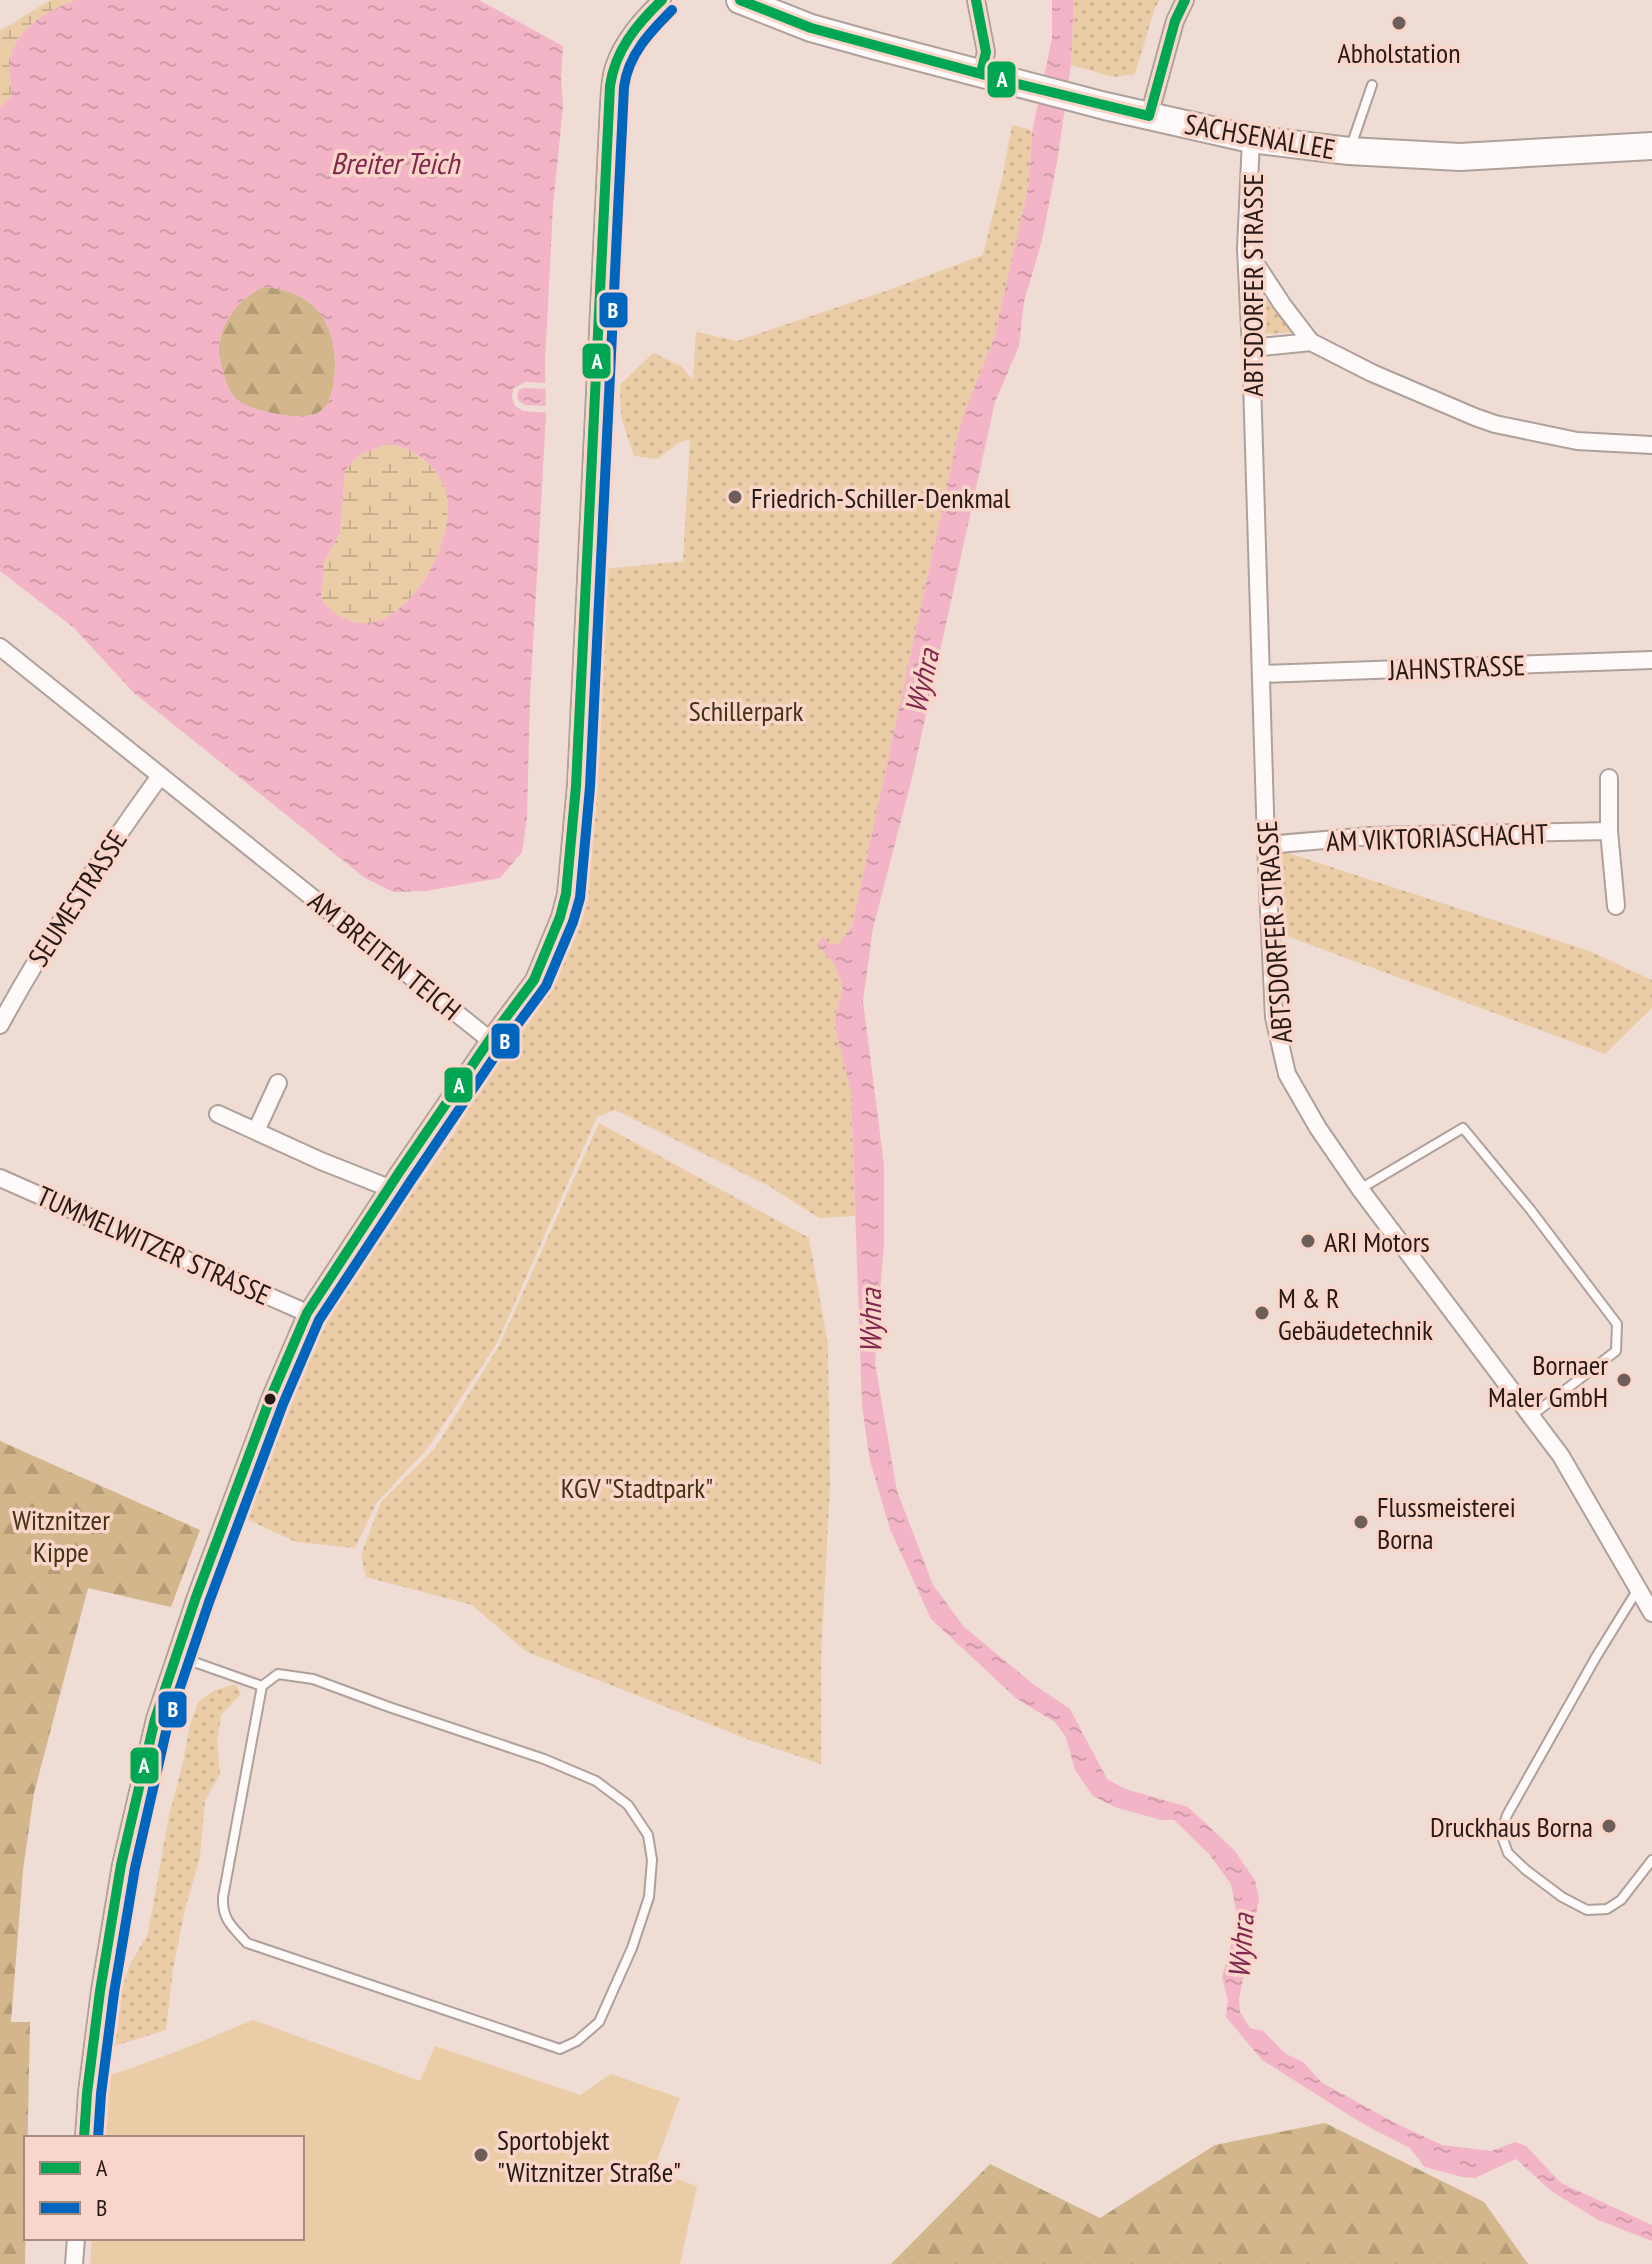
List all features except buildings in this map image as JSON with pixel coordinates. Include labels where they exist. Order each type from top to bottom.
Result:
[{"type":"main road","name":"SACHSENALLEE","points":[[740,0],[811,28],[1105,106],[1251,139],[1349,151],[1460,157],[1652,146]]},
{"type":"street","name":"AM BREITEN TEICH","points":[[0,647],[490,1040],[534,980],[566,894],[576,786],[613,69],[626,40],[662,0]]},
{"type":"street","points":[[976,0],[986,52],[981,73]]},
{"type":"street","points":[[1149,116],[1175,21],[1185,0]]},
{"type":"street","name":"ABTSDORFER STRASSE","points":[[1251,139],[1246,249],[1266,845],[1274,1017],[1287,1074],[1318,1128],[1360,1189],[1561,1456],[1652,1613]]},
{"type":"street","points":[[1246,249],[1311,342],[1372,373],[1495,424],[1577,441],[1652,445]]},
{"type":"street","points":[[1251,348],[1311,342]]},
{"type":"street","name":"JAHNSTRASSE","points":[[1261,674],[1652,660]]},
{"type":"street","name":"SEUMESTRASSE","points":[[0,1025],[18,990],[100,858],[160,776]]},
{"type":"street","points":[[1609,778],[1609,831],[1616,906]]},
{"type":"street","name":"AM VIKTORIASCHACHT","points":[[1266,845],[1371,836],[1609,831]]},
{"type":"street","points":[[84,2136],[100,1991],[121,1865],[155,1719],[175,1655],[270,1399],[307,1313],[490,1040]]},
{"type":"street","points":[[256,1131],[278,1083]]},
{"type":"street","points":[[218,1114],[389,1188]]},
{"type":"street","name":"TUMMELWITZER STRASSE","points":[[0,1178],[307,1313]]},
{"type":"street","points":[[74,2264],[76,2240]]},
{"type":"lane","points":[[1349,151],[1372,85]]},
{"type":"lane","points":[[1360,1189],[1463,1128],[1530,1209],[1617,1324],[1616,1351],[1531,1416]]},
{"type":"lane","points":[[1638,1589],[1514,1803],[1501,1834],[1508,1853],[1526,1870],[1562,1897],[1587,1910],[1607,1909],[1621,1900],[1652,1860]]},
{"type":"lane","points":[[175,1655],[262,1686]]},
{"type":"lane","points":[[278,1674],[313,1679],[544,1759],[596,1781],[628,1805],[648,1835],[652,1860],[649,1897],[632,1948],[599,2022],[577,2041],[560,2049],[247,1943],[229,1923],[223,1911],[223,1897],[262,1686],[278,1674]]},
{"type":"green space","points":[[50,0],[76,0],[54,9],[25,31],[10,63],[12,95],[0,107],[0,31]]},
{"type":"green space","points":[[1074,0],[1160,0],[1155,7],[1135,74],[1113,77],[1071,65]]},
{"type":"green space","name":"Schillerpark","points":[[1012,125],[1032,132],[1029,183],[994,338],[961,421],[852,926],[828,955],[843,987],[835,1018],[851,1092],[855,1216],[819,1218],[769,1186],[615,1110],[597,1117],[497,1343],[428,1448],[377,1502],[355,1548],[296,1542],[240,1516],[300,1351],[453,1135],[553,971],[569,918],[588,830],[604,569],[683,561],[690,439],[678,443],[657,459],[634,456],[621,417],[620,385],[653,353],[681,366],[693,380],[696,332],[737,341],[983,255]]},
{"type":"green space","points":[[264,287],[284,290],[314,306],[330,333],[335,368],[333,387],[326,405],[318,413],[289,416],[264,411],[236,399],[228,386],[219,354],[224,328],[233,311],[247,297]]},
{"type":"green space","points":[[1270,297],[1295,332],[1265,334],[1263,300]]},
{"type":"green space","points":[[386,444],[415,453],[435,471],[447,496],[447,521],[440,548],[427,575],[410,598],[390,615],[367,623],[344,619],[321,599],[324,563],[340,532],[345,470],[360,455]]},
{"type":"green space","points":[[1282,851],[1589,951],[1652,980],[1652,1008],[1605,1054],[1284,935]]},
{"type":"green space","name":"KGV \"Stadtpark\"","points":[[599,1123],[809,1238],[828,1345],[830,1486],[821,1657],[821,1764],[750,1740],[527,1652],[472,1605],[366,1577],[361,1555],[381,1502],[435,1448],[499,1346]]},
{"type":"green space","name":"Witznitzer Kippe","points":[[0,1441],[200,1530],[171,1607],[88,1588],[34,1793],[23,1870],[11,2022],[30,2022],[28,2136],[24,2136],[25,2264],[0,2264]]},
{"type":"green space","points":[[236,1684],[241,1694],[221,1715],[217,1742],[220,1774],[205,1801],[200,1857],[173,1969],[166,2030],[108,2048],[118,2000],[130,1964],[148,1934],[168,1820],[198,1702],[215,1690]]},
{"type":"green space","name":"Sportobjekt \"Witznitzer Straße\"","points":[[253,2020],[420,2081],[435,2046],[580,2095],[611,2074],[680,2098],[653,2171],[697,2186],[680,2264],[90,2264],[92,2240],[304,2240],[304,2136],[101,2136],[106,2077]]},
{"type":"green space","points":[[1325,2123],[1484,2202],[1528,2264],[891,2264],[990,2164],[1100,2218],[1215,2145]]},
{"type":"water","name":"Breiter Teich","points":[[76,0],[479,0],[563,46],[563,107],[553,206],[545,359],[546,415],[530,698],[527,818],[522,852],[500,878],[426,891],[393,892],[365,878],[133,692],[74,628],[0,571],[0,107],[12,95],[10,63],[18,41],[33,23]],"holes":[[[264,287],[301,297],[314,306],[324,319],[334,350],[335,368],[330,399],[318,413],[289,416],[264,411],[243,403],[231,393],[219,354],[224,328],[233,311],[247,297]],[[386,444],[415,453],[435,471],[447,496],[447,521],[440,548],[427,575],[410,598],[390,615],[367,623],[344,619],[321,599],[324,563],[340,532],[345,470],[360,455]]]},
{"type":"water","name":"Wyhra","points":[[1052,0],[1074,0],[1071,65],[1057,162],[1042,240],[1024,302],[1019,346],[995,402],[912,778],[873,928],[863,1001],[884,1165],[884,1242],[875,1363],[897,1491],[933,1585],[964,1627],[1033,1684],[1070,1709],[1107,1779],[1125,1789],[1188,1807],[1234,1850],[1255,1880],[1259,1899],[1239,1999],[1240,2012],[1250,2028],[1263,2031],[1286,2054],[1303,2062],[1321,2082],[1442,2145],[1491,2151],[1515,2142],[1526,2146],[1561,2183],[1652,2225],[1652,2241],[1598,2220],[1550,2190],[1516,2159],[1475,2178],[1425,2167],[1410,2148],[1365,2125],[1262,2060],[1226,2017],[1228,2000],[1222,1977],[1238,1920],[1231,1884],[1209,1854],[1174,1820],[1161,1820],[1115,1807],[1093,1796],[1075,1770],[1066,1737],[1055,1722],[1017,1699],[931,1619],[890,1529],[870,1461],[862,1406],[851,1092],[835,1018],[843,987],[834,964],[817,944],[823,937],[830,944],[838,945],[852,926],[961,421],[994,338],[1029,183],[1032,132],[1052,39]]},
{"type":"pier","points":[[525,382],[550,383],[550,389],[524,388],[519,390],[517,396],[525,405],[550,406],[550,413],[523,411],[515,406],[513,389]]},
{"type":"transit line","name":"A","points":[[84,2136],[100,1991],[121,1865],[155,1719],[196,1597],[270,1399],[307,1313],[400,1171],[534,980],[560,917],[566,894],[576,786],[610,86],[628,38],[662,0]]},
{"type":"transit line","name":"A","points":[[740,0],[811,28],[1149,116],[1175,21],[1185,0]]},
{"type":"transit line","name":"A","points":[[976,0],[986,52],[981,73]]},
{"type":"transit line","name":"B","points":[[98,2136],[114,1993],[135,1868],[168,1723],[209,1602],[283,1404],[319,1320],[506,1040],[546,986],[580,898],[590,787],[624,87],[635,54],[672,10]]},
{"type":"place","name":"Abholstation","points":[[1399,23]]},
{"type":"place","name":"Friedrich-Schiller-Denkmal","points":[[735,497]]},
{"type":"place","name":"ARI Motors","points":[[1308,1241]]},
{"type":"place","name":"M & R Gebäudetechnik","points":[[1262,1313]]},
{"type":"place","name":"Bornaer Maler GmbH","points":[[1624,1380]]},
{"type":"place","name":"Flussmeisterei Borna","points":[[1361,1522]]},
{"type":"place","name":"Druckhaus Borna","points":[[1609,1826]]},
{"type":"place","name":"Sportobjekt \"Witznitzer Straße\"","points":[[481,2155]]}]
